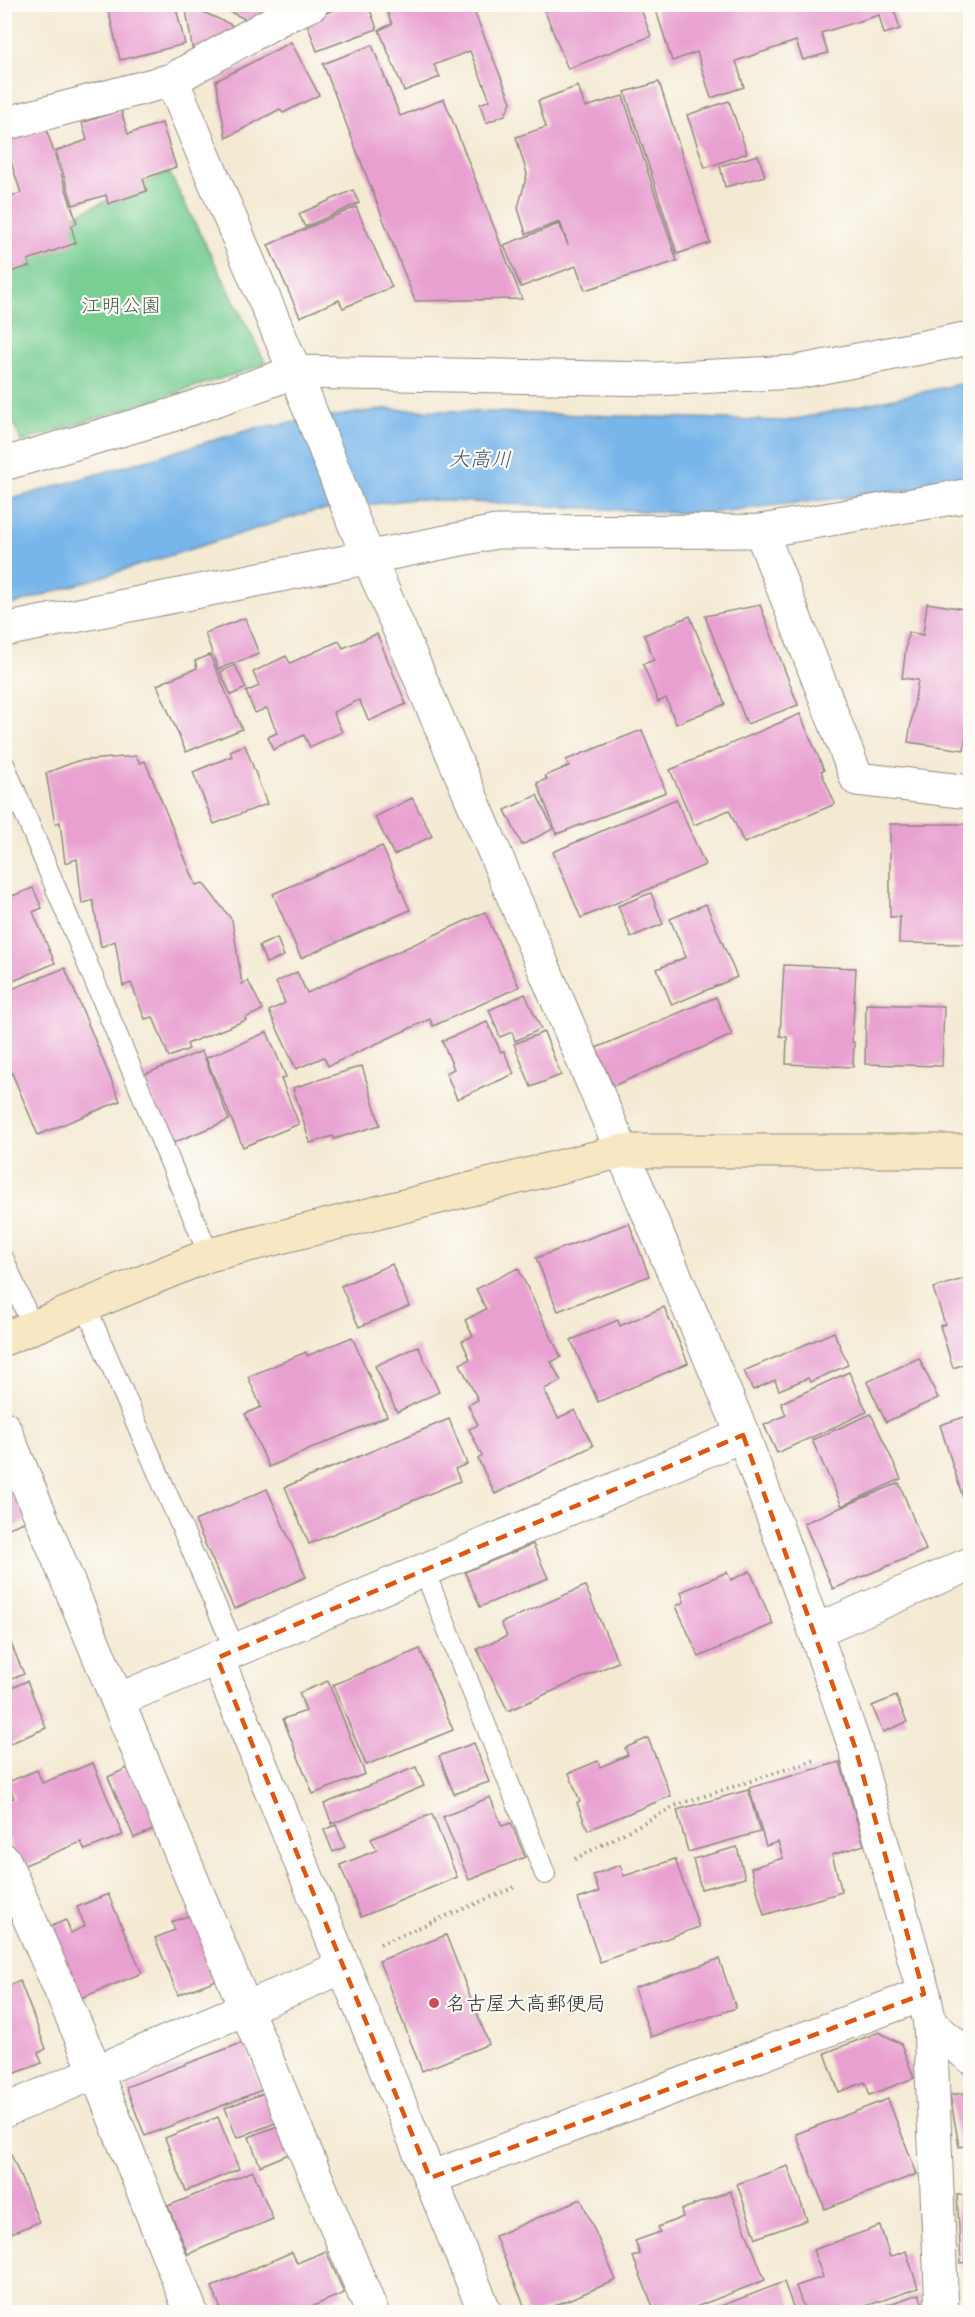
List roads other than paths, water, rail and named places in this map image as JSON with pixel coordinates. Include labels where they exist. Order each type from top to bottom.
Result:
[{"type":"street","points":[[4,124],[172,80],[281,18],[312,4]]},
{"type":"street","points":[[172,80],[295,372],[354,523],[743,1434],[815,1631],[855,1747],[927,2009],[942,2313]]},
{"type":"street","points":[[4,464],[172,415],[295,372],[655,379],[796,372],[970,338]]},
{"type":"street","points":[[4,630],[496,532],[761,531],[970,495]]},
{"type":"street","points":[[761,531],[857,779],[970,792]]},
{"type":"street","points":[[18,1332],[209,1255],[622,1151],[970,1151]]},
{"type":"street","points":[[4,1428],[372,2313]]},
{"type":"street","points":[[118,1700],[743,1434]]},
{"type":"street","points":[[815,1631],[970,1564]]},
{"type":"street","points":[[226,1654],[342,1964],[485,2313]]},
{"type":"street","points":[[4,1860],[96,2072],[181,2310]]},
{"type":"street","points":[[4,2111],[246,2008],[342,1964]]},
{"type":"street","points":[[927,2009],[970,2057]]},
{"type":"street","points":[[430,2178],[927,2009]]},
{"type":"lane","points":[[4,764],[209,1255]]},
{"type":"lane","points":[[4,1260],[18,1332]]},
{"type":"lane","points":[[85,1305],[226,1654]]},
{"type":"lane","points":[[424,1570],[545,1874]]},
{"type":"water","name":"大高川","points":[[970,382],[970,479],[904,491],[699,514],[414,499],[310,512],[5,607],[5,501],[256,428],[384,409],[787,421]]},
{"type":"place","name":"名古屋大高郵便局","points":[[434,2003]]},
{"type":"park label","name":"江明公園","points":[[121,305]]}]
